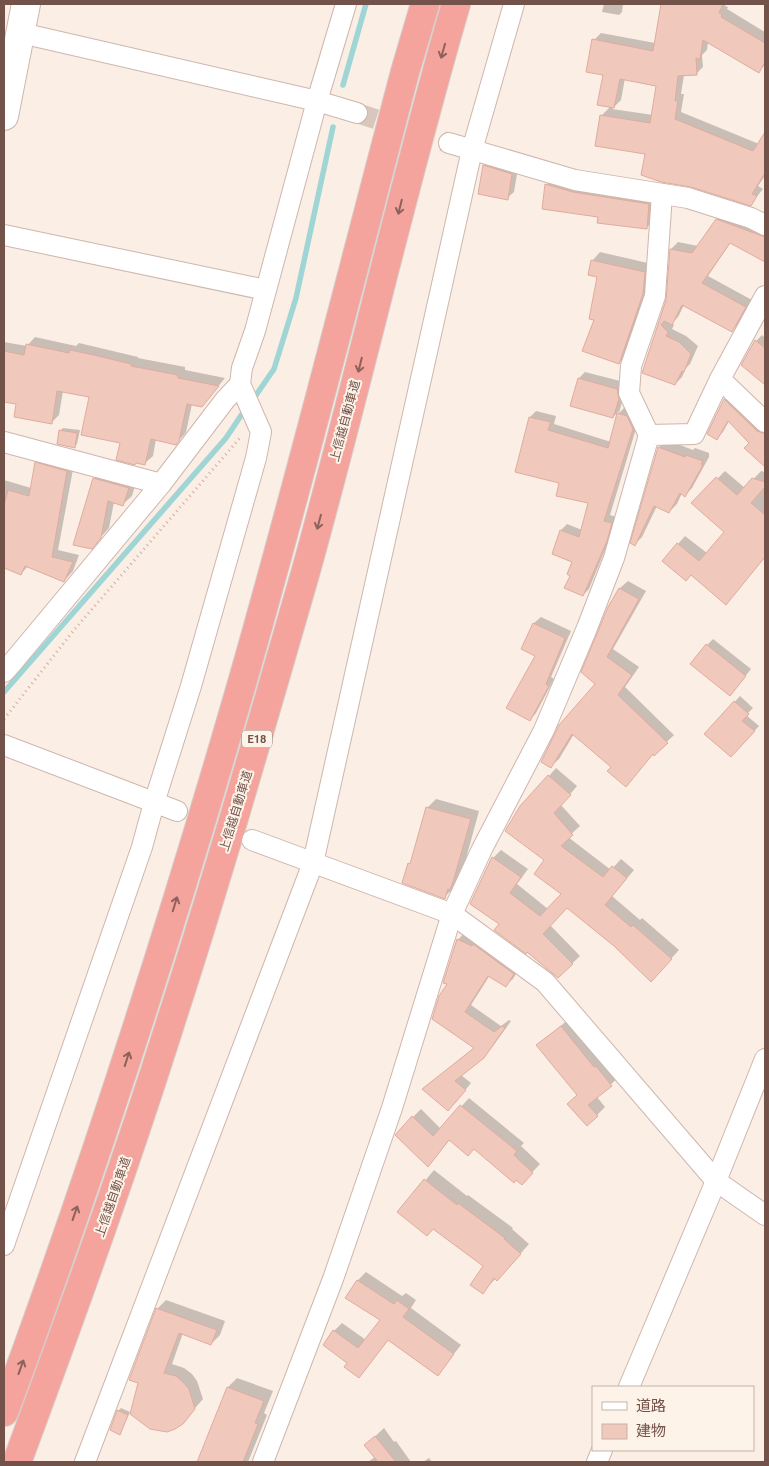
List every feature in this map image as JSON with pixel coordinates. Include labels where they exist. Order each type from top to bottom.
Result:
[{"type":"highway","name":"E18","points":[[4,1412],[69,1231],[108,1115],[210,793],[278,553],[405,72],[425,4]]},
{"type":"highway","name":"上信越自動車道","points":[[17,1462],[98,1242],[138,1125],[238,808],[306,569],[413,157],[456,4]]},
{"type":"main road","points":[[4,116],[26,4]]},
{"type":"street","points":[[4,1245],[139,856],[191,686],[256,458],[261,432],[242,387],[242,368],[255,331],[317,101],[346,4]]},
{"type":"street","points":[[85,1462],[313,863],[472,150],[514,4]]},
{"type":"street","points":[[21,33],[317,101],[358,113]]},
{"type":"street","points":[[450,143],[575,180],[688,198],[751,218],[765,225]]},
{"type":"street","points":[[263,1462],[333,1279],[392,1108],[452,914],[482,849],[544,730],[584,636],[614,558],[649,435],[629,393],[631,366],[655,296],[662,194]]},
{"type":"street","points":[[4,235],[266,290]]},
{"type":"street","points":[[649,435],[694,434],[720,379],[765,296]]},
{"type":"street","points":[[720,379],[765,422]]},
{"type":"street","points":[[4,672],[161,484],[225,400],[242,387]]},
{"type":"street","points":[[4,442],[161,484]]},
{"type":"street","points":[[4,745],[177,812]]},
{"type":"street","points":[[252,840],[452,914],[545,982],[716,1181],[765,1215]]},
{"type":"street","points":[[629,1386],[765,1059]]},
{"type":"path","points":[[4,718],[74,630],[254,416]]},
{"type":"building","points":[[661,4],[723,4],[719,13],[722,14],[721,17],[765,43],[765,62],[759,73],[703,40],[700,59],[696,58],[697,75],[678,76],[675,101],[678,101],[675,119],[753,151],[765,132],[765,173],[752,194],[757,196],[751,206],[691,187],[661,182],[641,175],[645,154],[595,146],[600,115],[650,123],[656,86],[620,79],[614,108],[597,105],[603,75],[586,72],[592,39],[653,51]]},
{"type":"building","points":[[483,165],[512,174],[508,200],[478,194]]},
{"type":"building","points":[[545,184],[573,192],[649,204],[647,229],[597,223],[598,217],[542,209]]},
{"type":"building","points":[[716,219],[765,237],[765,262],[730,243],[702,283],[746,307],[732,332],[682,305],[672,325],[664,321],[661,325],[668,332],[666,336],[679,342],[691,354],[684,372],[682,371],[675,385],[642,373],[666,300],[670,249],[692,253]]},
{"type":"building","points":[[591,260],[645,272],[643,294],[619,364],[582,351],[594,320],[589,319],[597,277],[588,275]]},
{"type":"building","points":[[755,340],[765,348],[765,385],[741,365]]},
{"type":"building","points":[[26,344],[69,353],[70,350],[94,355],[131,364],[131,366],[178,375],[178,378],[219,386],[202,407],[187,404],[179,441],[176,445],[151,439],[145,465],[136,463],[135,465],[116,460],[120,443],[81,435],[89,397],[57,391],[52,424],[14,417],[16,404],[4,402],[4,351],[24,355]]},
{"type":"building","points":[[578,378],[617,389],[619,399],[613,418],[570,406]]},
{"type":"building","points":[[724,399],[757,431],[765,434],[765,467],[744,448],[749,443],[728,421],[717,440],[707,434]]},
{"type":"building","points":[[617,413],[627,416],[633,429],[604,521],[612,523],[607,541],[583,596],[564,588],[570,576],[567,574],[572,562],[552,554],[560,530],[579,537],[588,503],[556,496],[559,483],[515,472],[529,417],[551,422],[548,430],[608,448]]},
{"type":"building","points":[[59,430],[77,433],[75,448],[57,444]]},
{"type":"building","points":[[658,447],[685,457],[686,455],[703,461],[701,464],[703,465],[685,497],[680,493],[669,513],[654,506],[635,546],[630,543]]},
{"type":"building","points":[[35,462],[67,471],[52,557],[73,562],[64,582],[25,566],[21,575],[4,568],[4,506],[8,490],[29,496]]},
{"type":"building","points":[[716,477],[737,495],[752,478],[765,482],[765,487],[751,503],[765,515],[765,557],[726,605],[691,575],[686,581],[662,561],[677,543],[699,561],[724,532],[691,503]]},
{"type":"building","points":[[93,478],[129,488],[123,506],[108,501],[101,538],[92,549],[73,545]]},
{"type":"building","points":[[619,588],[639,599],[607,657],[632,675],[618,695],[668,743],[654,756],[653,754],[626,787],[607,771],[611,767],[572,734],[551,768],[541,762],[559,725],[595,684],[581,672],[608,607]]},
{"type":"building","points":[[533,623],[565,638],[546,684],[549,686],[530,721],[506,708],[535,656],[521,649]]},
{"type":"building","points":[[706,644],[746,676],[730,696],[690,664]]},
{"type":"building","points":[[734,701],[749,714],[742,721],[755,731],[731,757],[704,734]]},
{"type":"building","points":[[548,775],[571,795],[554,813],[573,835],[561,846],[603,877],[612,866],[627,878],[605,905],[631,927],[633,925],[672,959],[651,982],[614,946],[567,908],[543,934],[573,964],[558,978],[527,952],[526,954],[494,930],[499,924],[470,904],[492,857],[521,877],[510,893],[540,916],[561,894],[534,874],[544,860],[505,831],[520,806]]},
{"type":"building","points":[[426,807],[471,819],[453,882],[450,890],[448,889],[445,899],[402,883],[408,863],[410,864]]},
{"type":"building","points":[[457,939],[472,946],[473,944],[514,974],[506,987],[488,976],[465,1012],[494,1032],[502,1026],[505,1028],[484,1058],[455,1081],[466,1090],[448,1111],[422,1089],[474,1048],[432,1019],[439,996],[447,984],[443,983]]},
{"type":"building","points":[[561,1026],[612,1086],[588,1105],[598,1116],[587,1126],[567,1104],[577,1095],[536,1045]]},
{"type":"building","points":[[460,1105],[517,1151],[514,1155],[533,1173],[522,1185],[516,1180],[514,1183],[474,1149],[468,1156],[449,1140],[428,1167],[395,1135],[412,1116],[433,1136]]},
{"type":"building","points":[[424,1179],[457,1205],[458,1203],[505,1238],[521,1254],[497,1281],[494,1278],[483,1294],[470,1285],[483,1266],[433,1229],[427,1236],[397,1212]]},
{"type":"building","points":[[357,1280],[394,1304],[397,1300],[409,1309],[403,1317],[454,1354],[438,1376],[388,1340],[359,1378],[344,1367],[347,1363],[323,1345],[333,1330],[358,1348],[380,1320],[345,1298]]},
{"type":"building","points":[[156,1308],[217,1330],[211,1345],[179,1333],[164,1373],[176,1376],[183,1382],[189,1389],[195,1409],[183,1424],[167,1432],[150,1429],[130,1414],[138,1383],[129,1380]]},
{"type":"building","points":[[227,1387],[264,1401],[255,1423],[258,1424],[243,1462],[197,1462]]},
{"type":"building","points":[[117,1410],[128,1415],[120,1435],[110,1430]]},
{"type":"building","points":[[375,1436],[396,1462],[378,1462],[364,1445]]},
{"type":"waterway","points":[[343,85],[366,4]]},
{"type":"waterway","points":[[252,401],[274,369],[296,298],[333,127]]},
{"type":"waterway","points":[[4,692],[226,438],[246,408]]},
{"type":"tunnel","points":[[357,113],[449,143]]}]
